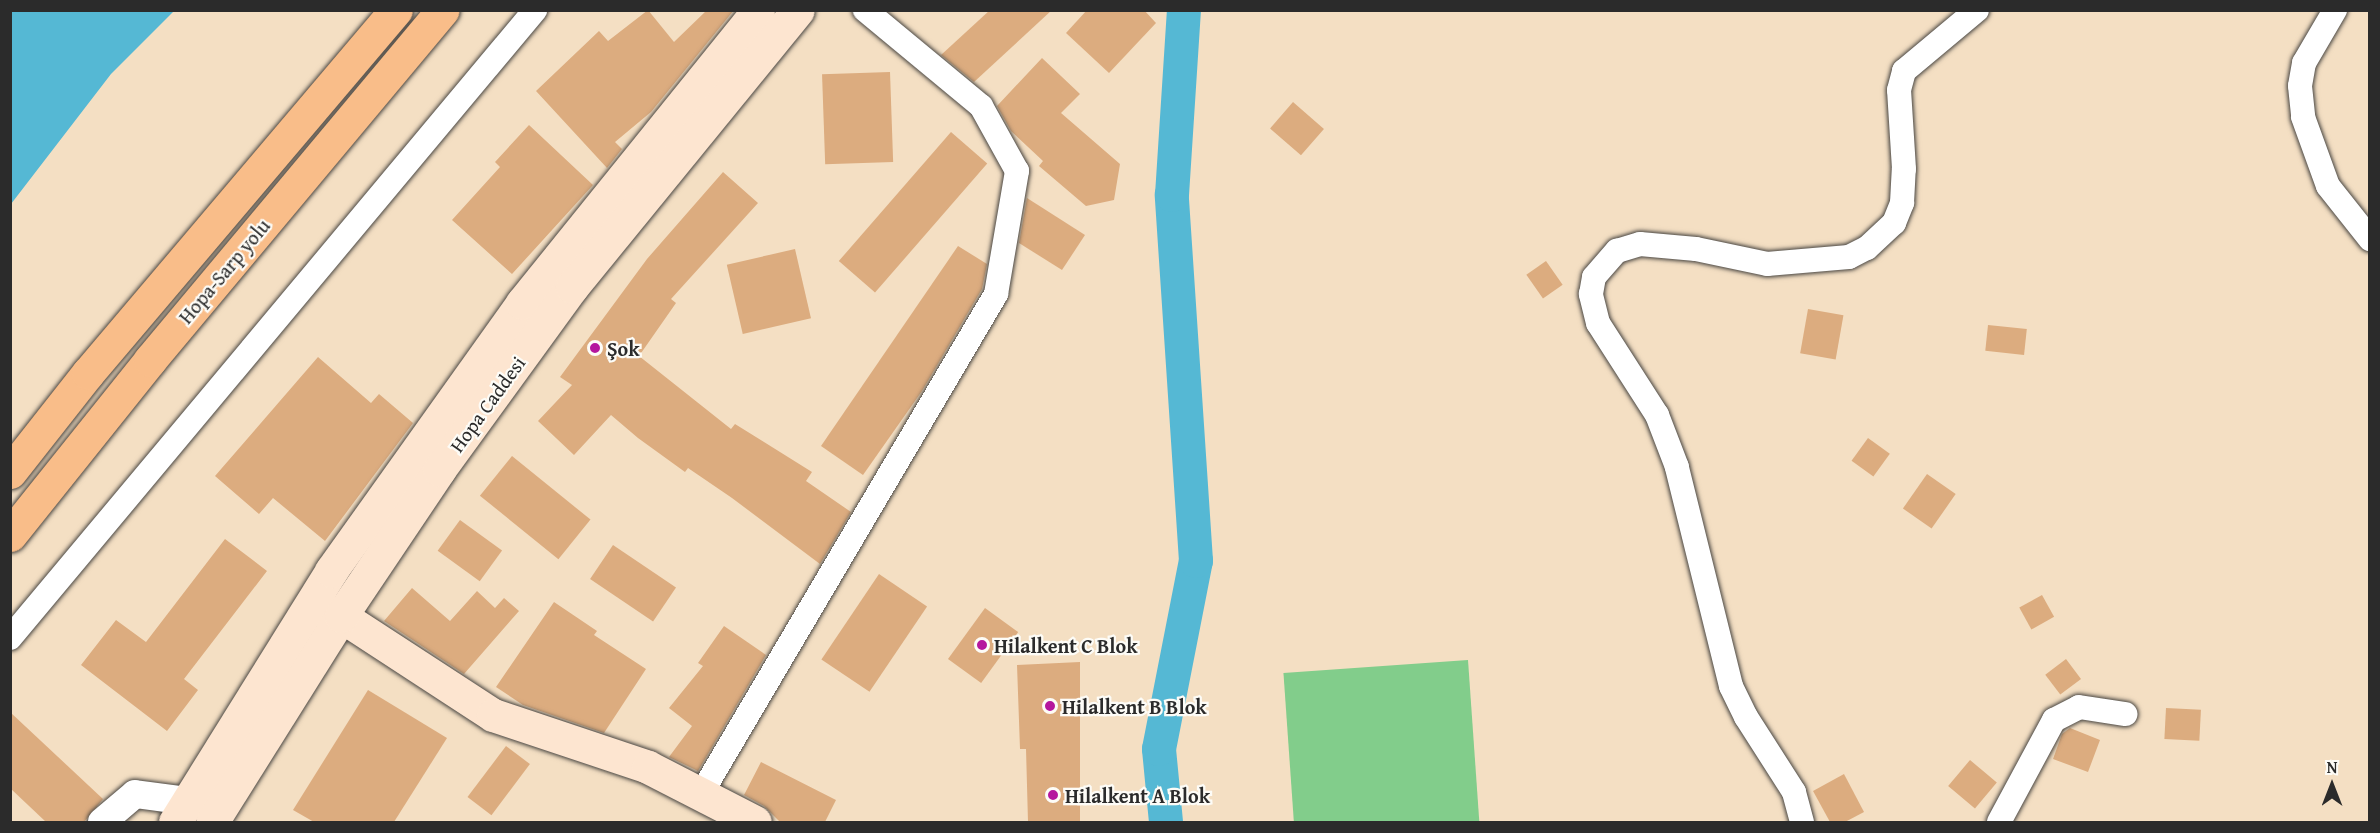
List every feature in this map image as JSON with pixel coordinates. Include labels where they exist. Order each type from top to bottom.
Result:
[{"type":"highway","points":[[10,472],[96,364],[396,10]]},
{"type":"highway","name":"Hopa-Sarp yolu","points":[[10,536],[150,360],[443,10]]},
{"type":"main road","name":"Hopa Caddesi","points":[[181,812],[310,604],[522,303],[758,10]]},
{"type":"main road","name":"Hopa Caddesi","points":[[212,822],[341,616],[439,470],[572,287],[798,10]]},
{"type":"main road","points":[[310,604],[341,616],[493,715],[648,767],[756,822]]},
{"type":"street","points":[[10,638],[535,10]]},
{"type":"street","points":[[701,794],[970,344],[996,294],[1017,171],[981,106],[865,10]]},
{"type":"street","points":[[1802,822],[1794,792],[1746,717],[1731,686],[1677,467],[1657,416],[1598,323],[1591,294],[1594,277],[1617,251],[1640,244],[1696,249],[1767,264],[1849,257],[1867,248],[1894,223],[1902,203],[1904,169],[1899,90],[1904,71],[1977,10]]},
{"type":"street","points":[[2335,10],[2304,63],[2300,86],[2303,117],[2328,186],[2370,239]]},
{"type":"street","points":[[1999,822],[2054,720],[2079,707],[2125,714]]},
{"type":"street","points":[[102,822],[135,794],[181,812]]},
{"type":"green space","points":[[1468,660],[1479,822],[1294,822],[1283,673]]},
{"type":"water","points":[[11,10],[174,11],[111,74],[11,204]]},
{"type":"building","points":[[648,10],[674,42],[707,10],[734,10],[651,112],[615,142],[622,149],[607,168],[536,91],[599,31],[608,41]]},
{"type":"building","points":[[990,10],[1052,10],[974,82],[941,55]]},
{"type":"building","points":[[1087,10],[1144,10],[1156,23],[1109,73],[1066,33]]},
{"type":"building","points":[[1042,58],[1080,94],[1061,113],[1120,164],[1114,200],[1086,206],[1039,166],[1043,161],[1011,131],[997,106]]},
{"type":"building","points":[[890,72],[893,162],[825,164],[822,74]]},
{"type":"building","points":[[1293,102],[1324,129],[1301,155],[1270,128]]},
{"type":"building","points":[[529,125],[593,185],[512,274],[452,220],[500,167],[495,162]]},
{"type":"building","points":[[951,132],[987,163],[875,293],[839,261]]},
{"type":"building","points":[[723,172],[758,203],[671,299],[676,303],[639,356],[731,429],[735,424],[812,472],[806,481],[851,512],[820,564],[688,468],[685,472],[611,415],[574,455],[538,421],[572,385],[560,377],[647,259]]},
{"type":"building","points":[[1027,198],[1085,235],[1062,270],[1019,243]]},
{"type":"building","points":[[958,246],[987,264],[982,289],[922,391],[863,475],[821,446]]},
{"type":"building","points":[[795,249],[811,318],[743,334],[727,265]]},
{"type":"building","points":[[1546,261],[1563,285],[1543,299],[1526,275]]},
{"type":"building","points":[[1808,309],[1843,315],[1836,360],[1800,353]]},
{"type":"building","points":[[1988,325],[2027,329],[2024,355],[1985,351]]},
{"type":"building","points":[[318,357],[371,403],[379,394],[413,423],[325,541],[273,498],[259,514],[215,476]]},
{"type":"building","points":[[1868,438],[1890,454],[1873,477],[1852,461]]},
{"type":"building","points":[[512,456],[590,520],[558,559],[480,496]]},
{"type":"building","points":[[1927,474],[1956,494],[1932,528],[1903,508]]},
{"type":"building","points":[[460,520],[502,551],[480,581],[438,551]]},
{"type":"building","points":[[225,539],[267,571],[184,679],[198,690],[167,731],[81,665],[116,620],[146,642]]},
{"type":"building","points":[[613,545],[676,587],[653,621],[590,579]]},
{"type":"building","points":[[879,574],[927,606],[869,692],[821,659]]},
{"type":"building","points":[[412,588],[450,621],[477,591],[495,608],[504,598],[519,611],[464,674],[384,621]]},
{"type":"building","points":[[2042,595],[2054,617],[2031,629],[2019,608]]},
{"type":"building","points":[[554,602],[597,631],[594,635],[646,669],[604,733],[523,705],[496,687]]},
{"type":"building","name":"Hilalkent C Blok","points":[[985,608],[1018,632],[981,683],[948,659]]},
{"type":"building","points":[[724,626],[766,655],[698,771],[669,757],[692,726],[669,708],[703,666],[698,663]]},
{"type":"building","points":[[2066,659],[2081,679],[2060,695],[2045,675]]},
{"type":"building","points":[[1080,662],[1080,822],[1028,822],[1026,749],[1020,749],[1017,665]]},
{"type":"building","points":[[368,690],[447,738],[394,822],[314,822],[293,810]]},
{"type":"building","points":[[2166,708],[2201,710],[2199,741],[2164,739]]},
{"type":"building","points":[[10,712],[103,799],[84,822],[46,822],[10,788]]},
{"type":"building","points":[[2070,728],[2100,740],[2088,772],[2053,759],[2062,734]]},
{"type":"building","points":[[506,746],[530,764],[491,815],[467,797]]},
{"type":"building","points":[[1970,760],[1997,782],[1975,809],[1948,786]]},
{"type":"building","points":[[761,762],[836,800],[825,822],[780,822],[764,806],[744,795]]},
{"type":"building","points":[[1844,774],[1864,812],[1845,822],[1830,822],[1813,791]]},
{"type":"waterway","points":[[1166,822],[1159,749],[1196,561],[1172,195],[1184,10]]},
{"type":"place","name":"Şok","points":[[595,348]]},
{"type":"place","name":"Hilalkent C Blok","points":[[982,645]]},
{"type":"place","name":"Hilalkent B Blok","points":[[1050,706]]},
{"type":"place","name":"Hilalkent A Blok","points":[[1053,795]]}]
